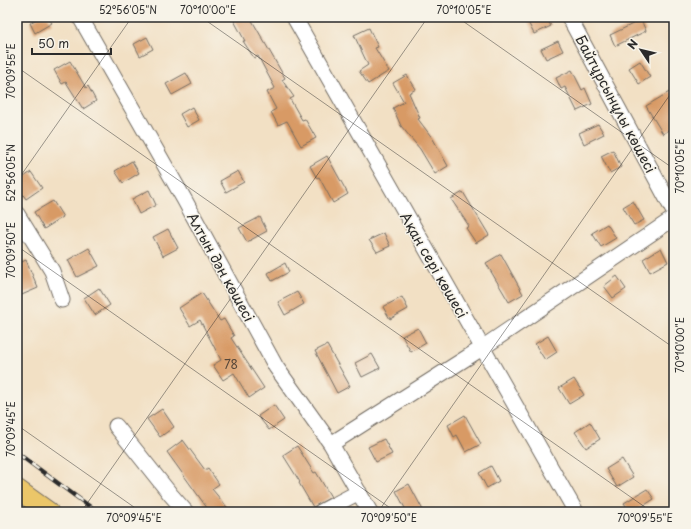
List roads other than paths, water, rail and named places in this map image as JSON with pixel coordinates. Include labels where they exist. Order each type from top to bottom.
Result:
[{"type":"main road","points":[[17,489],[49,512]]},
{"type":"street","name":"Алтын дән көшесі","points":[[80,17],[184,199],[276,367],[331,444],[370,512]]},
{"type":"street","name":"Ақан сері көшесі","points":[[294,17],[576,512]]},
{"type":"street","name":"Байтұрсынұлы көшесі","points":[[569,17],[674,212]]},
{"type":"street","points":[[17,214],[52,271],[62,300]]},
{"type":"street","points":[[331,444],[482,348],[674,218]]},
{"type":"street","points":[[116,426],[186,512]]},
{"type":"street","points":[[321,512],[358,492]]},
{"type":"railway","points":[[17,453],[97,512]]}]
